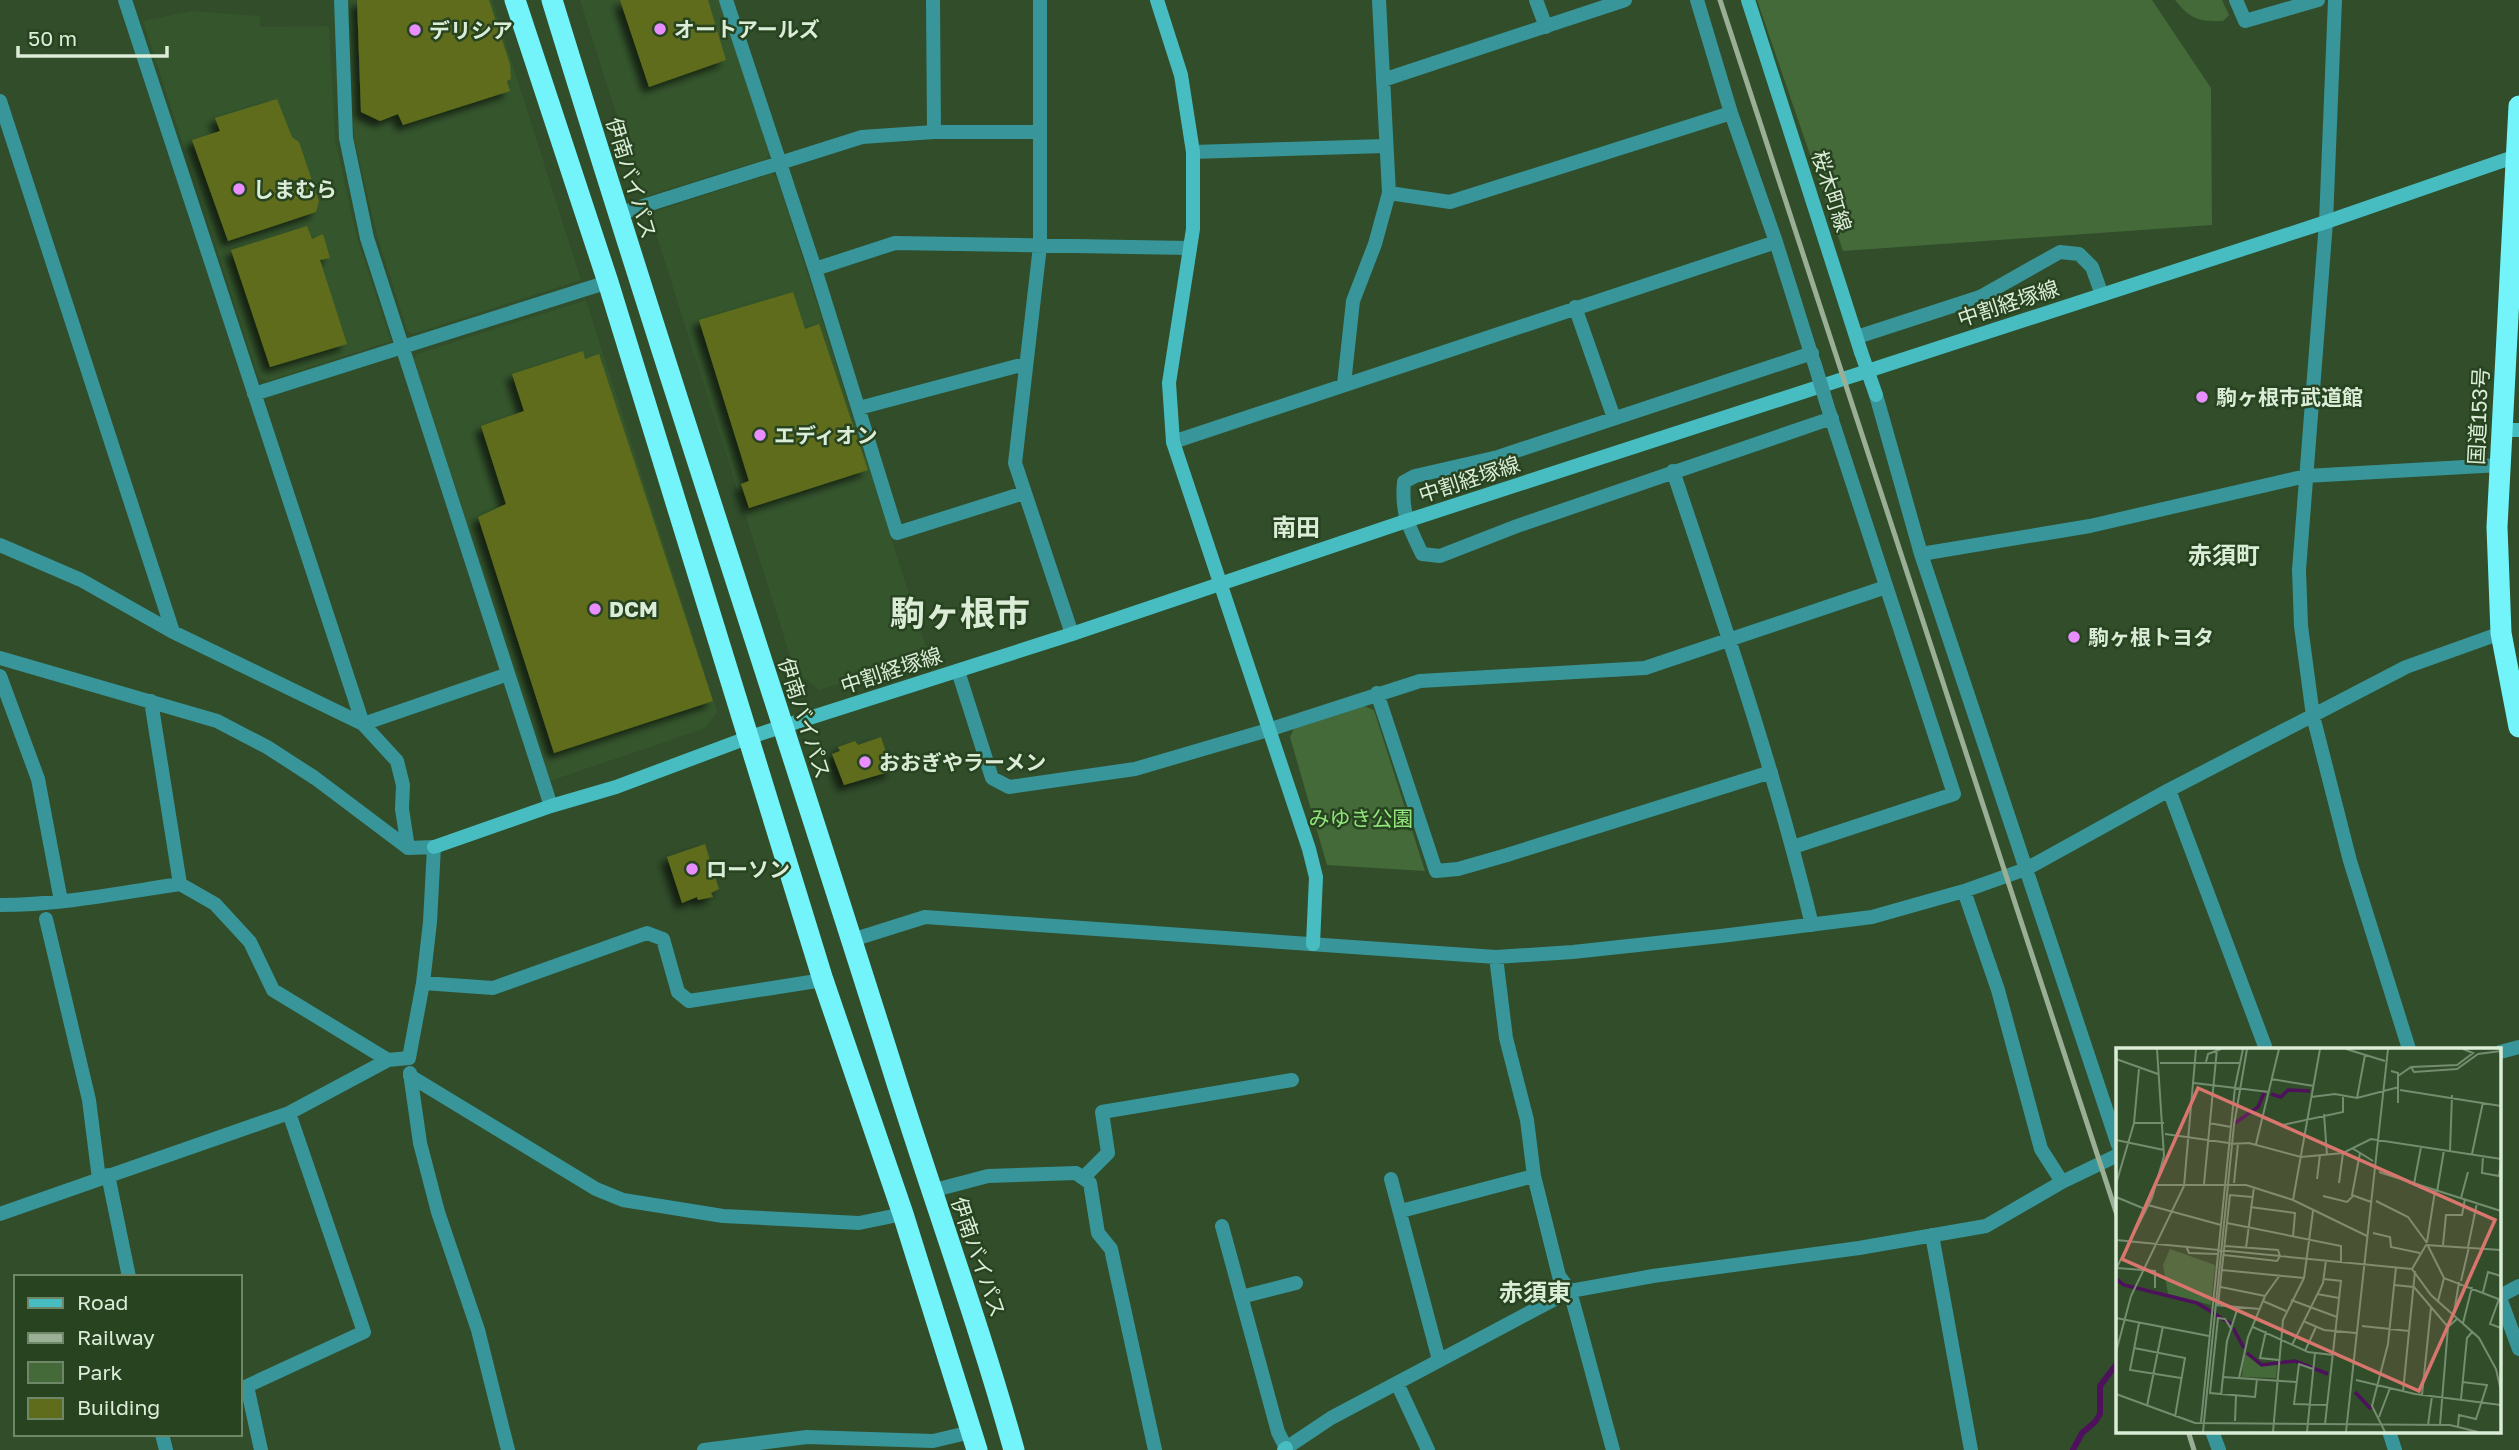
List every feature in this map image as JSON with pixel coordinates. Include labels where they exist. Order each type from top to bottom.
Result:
[{"type":"highway","points":[[515,0],[608,282],[823,980],[903,1214],[974,1441]]},
{"type":"highway","name":"伊南バイパス","points":[[552,0],[782,727],[994,1378],[1014,1450]]},
{"type":"highway","name":"国道153号","points":[[2519,106],[2506,334],[2511,430],[2500,465],[2497,527],[2501,633],[2519,727]]},
{"type":"street","points":[[125,0],[363,724]]},
{"type":"street","points":[[341,0],[346,138],[367,238],[551,806]]},
{"type":"street","points":[[726,0],[815,269],[897,533],[1024,493]]},
{"type":"street","points":[[933,0],[934,132]]},
{"type":"street","points":[[1040,0],[1040,246],[1015,463],[1072,634]]},
{"type":"street","points":[[1157,0],[1181,75],[1193,152],[1193,229],[1169,383],[1173,442],[1309,849],[1316,877],[1313,944]]},
{"type":"street","points":[[1344,384],[1353,301],[1375,244],[1389,193],[1380,0]]},
{"type":"street","points":[[1536,0],[1546,27]]},
{"type":"street","points":[[1383,80],[1625,0]]},
{"type":"street","points":[[1697,0],[1731,113],[1776,242],[1954,794],[1793,847]]},
{"type":"street","name":"桜木町線","points":[[1748,0],[1876,395],[1921,554]]},
{"type":"street","points":[[2236,0],[2245,21],[2318,0]]},
{"type":"street","points":[[2335,0],[2326,222],[2299,570],[2301,626],[2313,716],[2350,861],[2409,1048]]},
{"type":"street","points":[[0,101],[173,632]]},
{"type":"street","points":[[1389,193],[1450,202],[1731,113]]},
{"type":"street","points":[[618,215],[862,137],[934,132],[1038,132]]},
{"type":"street","points":[[1193,152],[1385,146]]},
{"type":"street","name":"中割経塚線","points":[[434,847],[551,806],[616,787],[747,738],[2326,222],[2518,155]]},
{"type":"street","points":[[1173,442],[1776,242]]},
{"type":"street","points":[[815,269],[895,243],[1190,248]]},
{"type":"street","points":[[1859,344],[1980,297],[2060,252],[2079,254],[2092,267],[2102,295]]},
{"type":"street","points":[[254,394],[608,282]]},
{"type":"street","points":[[1575,307],[1614,418]]},
{"type":"street","points":[[1813,357],[1498,457],[1415,475],[1404,482],[1402,502],[1406,521],[1422,554],[1440,556],[1830,413]]},
{"type":"street","points":[[859,408],[1025,364]]},
{"type":"street","points":[[2116,1138],[1921,554],[2090,526],[2306,476],[2500,465]]},
{"type":"street","points":[[1673,471],[1771,772],[1812,925]]},
{"type":"street","points":[[0,545],[81,580],[173,632],[363,724],[397,761],[403,785],[402,809],[408,848]]},
{"type":"street","points":[[958,671],[992,778],[1009,786],[1135,769],[1420,681],[1645,667],[1886,587]]},
{"type":"street","points":[[852,940],[925,916],[1496,957],[1573,952],[1872,917],[1964,891],[2026,869],[2169,790],[2406,667],[2501,633]]},
{"type":"street","points":[[0,658],[217,722],[267,747],[315,778],[408,848],[434,847],[424,984],[409,1058],[410,1076],[420,1143],[438,1212],[478,1331],[508,1450]]},
{"type":"street","points":[[363,724],[508,674]]},
{"type":"street","points":[[0,676],[38,779],[61,901]]},
{"type":"street","points":[[1377,693],[1436,871],[1458,869],[1507,855],[1771,772]]},
{"type":"street","points":[[151,701],[180,884]]},
{"type":"street","points":[[2169,790],[2266,1048]]},
{"type":"street","points":[[0,905],[29,905],[180,884],[215,904],[250,942],[273,990],[388,1060]]},
{"type":"street","points":[[1964,891],[1998,990],[2040,1149],[2062,1182]]},
{"type":"street","points":[[46,919],[89,1100],[103,1177],[128,1275]]},
{"type":"street","points":[[424,984],[493,988],[647,933],[663,939],[678,992],[689,1001],[823,980]]},
{"type":"street","points":[[1496,957],[1506,1038],[1527,1120],[1534,1176],[1559,1276],[1570,1291],[1613,1450]]},
{"type":"street","points":[[2502,1051],[2519,1046]]},
{"type":"street","points":[[0,1214],[289,1113],[388,1060],[409,1058]]},
{"type":"street","points":[[410,1076],[596,1189],[623,1200],[723,1216],[859,1223],[903,1214]]},
{"type":"street","points":[[1083,1178],[1108,1153],[1102,1112],[1292,1080]]},
{"type":"street","points":[[261,1450],[247,1386],[364,1332],[289,1113]]},
{"type":"street","points":[[1222,1226],[1278,1432],[1285,1449],[1331,1418],[1570,1291],[1986,1226],[2099,1162],[2116,1156]]},
{"type":"street","points":[[931,1191],[988,1176],[1076,1173],[1090,1183],[1098,1233],[1111,1249],[1155,1450]]},
{"type":"street","points":[[1401,1211],[1534,1176]]},
{"type":"street","points":[[1391,1179],[1432,1342],[1439,1360]]},
{"type":"street","points":[[1932,1235],[1971,1450]]},
{"type":"street","points":[[1241,1297],[1296,1283]]},
{"type":"street","points":[[2502,1296],[2519,1286]]},
{"type":"street","points":[[2502,1302],[2519,1349]]},
{"type":"street","points":[[1396,1383],[1428,1450]]},
{"type":"street","points":[[2212,1432],[2219,1450]]},
{"type":"street","points":[[2389,1432],[2395,1450]]},
{"type":"street","points":[[704,1450],[807,1437],[974,1441]]},
{"type":"shaded area","points":[[348,0],[492,0],[581,280],[412,334],[407,330],[377,235],[354,138]]},
{"type":"shaded area","points":[[580,0],[720,0],[769,153],[766,159],[647,196],[641,192]]},
{"type":"shaded area","points":[[192,11],[260,16],[260,27],[329,26],[335,140],[357,238],[391,341],[267,381],[258,376],[143,21]]},
{"type":"shaded area","points":[[773,173],[777,178],[928,654],[820,690],[795,671],[650,215]]},
{"type":"shaded area","name":"DCM","points":[[586,300],[717,712],[706,728],[550,781],[414,360],[417,354]]},
{"type":"green space","points":[[1757,0],[2152,0],[2211,88],[2212,225],[1843,251]]},
{"type":"green space","points":[[2175,0],[2222,0],[2229,15],[2223,21],[2202,20],[2191,15]]},
{"type":"green space","name":"みゆき公園","points":[[1364,706],[1374,710],[1425,871],[1327,865],[1290,737],[1294,729]]},
{"type":"building","points":[[357,0],[489,0],[510,64],[511,79],[507,81],[510,91],[403,125],[398,114],[380,121],[361,112]]},
{"type":"building","points":[[620,0],[708,0],[726,60],[649,87]]},
{"type":"building","points":[[277,99],[292,137],[299,142],[319,201],[316,212],[228,241],[192,140],[220,131],[215,118]]},
{"type":"building","points":[[307,226],[312,239],[323,234],[330,258],[320,260],[347,344],[270,367],[231,250]]},
{"type":"building","points":[[793,292],[805,329],[819,324],[868,470],[749,508],[741,484],[749,481],[699,320]]},
{"type":"building","name":"DCM","points":[[583,351],[585,359],[599,354],[713,701],[554,753],[478,517],[506,504],[481,426],[524,411],[512,374]]},
{"type":"building","points":[[881,737],[892,771],[844,785],[832,754],[840,751],[838,747],[855,741],[858,745]]},
{"type":"building","points":[[705,844],[719,889],[711,893],[713,897],[698,900],[697,897],[682,903],[667,857]]},
{"type":"waterway","points":[[2073,1450],[2082,1433],[2100,1414],[2100,1386],[2116,1365]]},
{"type":"railway","points":[[1720,0],[2116,1212]]},
{"type":"railway","points":[[2188,1432],[2194,1450]]},
{"type":"place","name":"オートアールズ","points":[[660,29]]},
{"type":"place","name":"デリシア","points":[[415,30]]},
{"type":"place","name":"しまむら","points":[[239,189]]},
{"type":"place","name":"駒ヶ根市武道館","points":[[2202,397]]},
{"type":"place","name":"エディオン","points":[[760,435]]},
{"type":"place","name":"DCM","points":[[595,609]]},
{"type":"place","name":"駒ヶ根トヨタ","points":[[2074,637]]},
{"type":"place","name":"おおぎやラーメン","points":[[865,762]]},
{"type":"place","name":"ローソン","points":[[692,869]]},
{"type":"district","name":"南田","points":[[1296,526]]},
{"type":"district","name":"赤須町","points":[[2224,554]]},
{"type":"district","name":"駒ヶ根市","points":[[960,613]]},
{"type":"district","name":"赤須東","points":[[1535,1291]]}]
